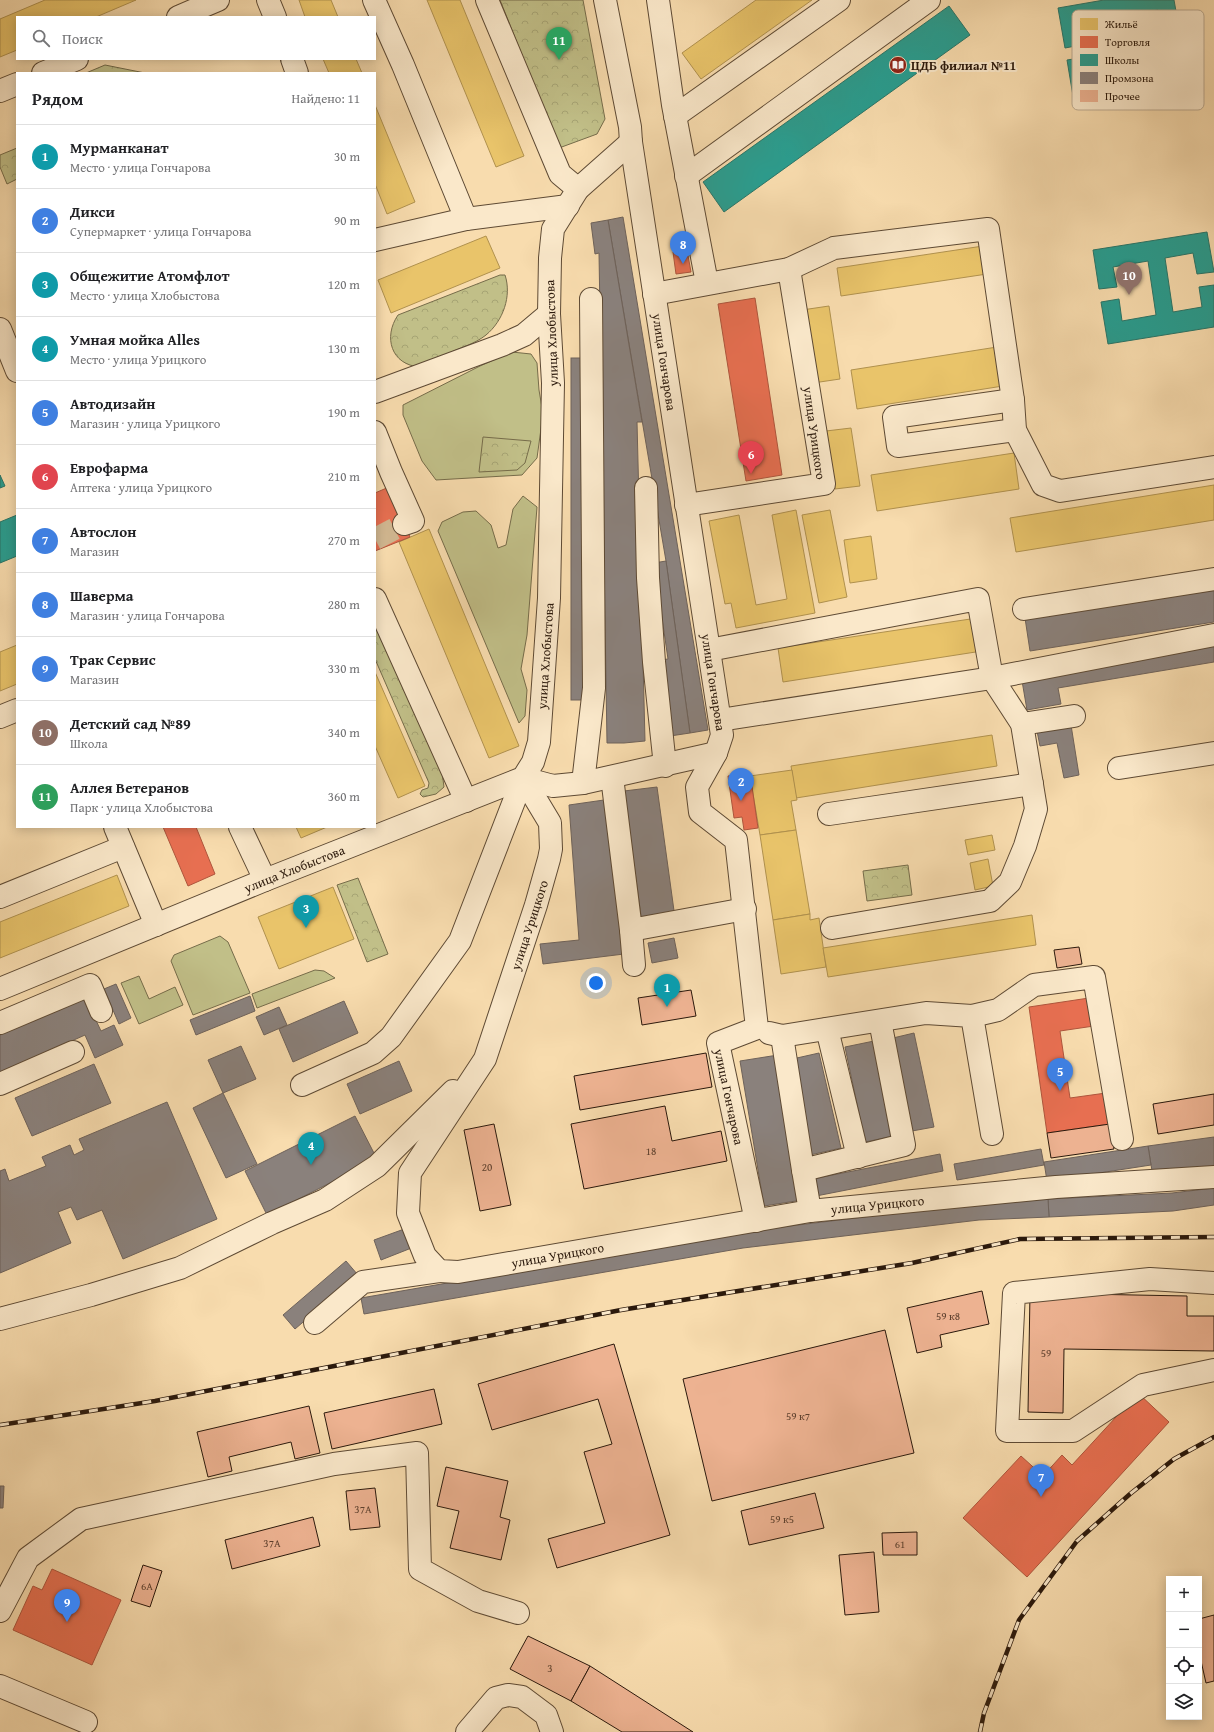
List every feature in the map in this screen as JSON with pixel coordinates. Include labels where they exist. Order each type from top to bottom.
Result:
[{"type":"street","points":[[180,16],[218,0]]},
{"type":"street","points":[[268,0],[275,16]]},
{"type":"street","points":[[374,0],[403,65],[466,219]]},
{"type":"street","points":[[376,240],[466,219],[573,198],[560,174],[487,0]]},
{"type":"street","points":[[605,0],[630,127],[630,142]]},
{"type":"street","points":[[658,0],[675,116],[707,283]]},
{"type":"street","points":[[675,116],[839,0]]},
{"type":"street","points":[[686,176],[928,0]]},
{"type":"street","points":[[45,72],[75,60]]},
{"type":"street","points":[[292,60],[298,72]]},
{"type":"street","points":[[0,91],[16,84]]},
{"type":"street","name":"улица Хлобыстова","points":[[0,989],[264,880],[375,832],[466,801],[522,778],[533,762],[539,742],[549,598],[553,383],[549,314],[550,258],[553,229],[573,198],[630,142]]},
{"type":"street","name":"улица Гончарова","points":[[630,142],[722,735],[716,752],[697,787],[700,812],[736,840],[745,910],[757,1028],[718,1042],[756,1221]]},
{"type":"street","points":[[654,294],[789,269],[834,248],[988,229],[1013,400],[1015,430],[1043,485],[1060,491],[1214,467]]},
{"type":"street","name":"улица Урицкого","points":[[686,505],[824,484],[789,269]]},
{"type":"street","points":[[583,783],[594,688],[590,300]]},
{"type":"street","points":[[376,392],[517,339],[549,314]]},
{"type":"street","points":[[0,330],[16,369]]},
{"type":"street","points":[[1013,400],[894,417],[898,446],[1015,430]]},
{"type":"street","points":[[376,434],[413,521],[404,524]]},
{"type":"street","points":[[646,488],[648,586],[665,766]]},
{"type":"street","points":[[1024,608],[1214,579]]},
{"type":"street","points":[[709,650],[978,599],[992,678],[1022,724],[1036,809],[1025,846],[1010,882],[990,901],[832,928]]},
{"type":"street","points":[[376,601],[466,801]]},
{"type":"street","points":[[720,720],[992,678],[1214,635]]},
{"type":"street","points":[[0,717],[16,710]]},
{"type":"street","points":[[1022,724],[1074,716]]},
{"type":"street","points":[[302,1085],[373,1053],[391,1037],[460,941],[522,778],[553,786],[583,783],[665,766],[716,752]]},
{"type":"street","points":[[1119,768],[1214,753]]},
{"type":"street","points":[[612,777],[634,965]]},
{"type":"street","name":"улица Урицкого","points":[[522,778],[550,823],[551,849],[536,906],[485,1060],[410,1173],[408,1213],[425,1256],[439,1271],[458,1272],[810,1211],[1056,1187],[1214,1177]]},
{"type":"street","points":[[829,814],[1032,784]]},
{"type":"street","points":[[115,828],[156,925]]},
{"type":"street","points":[[240,828],[264,880]]},
{"type":"street","points":[[0,897],[123,847]]},
{"type":"street","points":[[631,930],[745,910]]},
{"type":"street","points":[[51,968],[62,996]]},
{"type":"street","points":[[757,1028],[767,1033],[782,1036],[926,1013],[972,1016],[998,1010],[1034,985],[1094,977],[1122,1139]]},
{"type":"street","points":[[0,989],[6,1020],[90,985],[101,1011]]},
{"type":"street","points":[[972,1016],[992,1134]]},
{"type":"street","points":[[803,1170],[904,1145],[880,1021]]},
{"type":"street","points":[[828,1029],[858,1157]]},
{"type":"street","points":[[782,1036],[810,1211]]},
{"type":"street","points":[[0,1084],[72,1052]]},
{"type":"street","points":[[0,1319],[91,1295],[180,1268],[272,1223],[325,1200],[377,1166],[485,1060]]},
{"type":"street","points":[[315,1323],[363,1282],[439,1271]]},
{"type":"street","points":[[1214,1283],[1150,1279],[1014,1293],[1007,1431],[1073,1431],[1142,1385],[1214,1370]]},
{"type":"street","points":[[0,1611],[28,1558],[81,1519],[334,1464],[417,1453],[420,1568],[478,1601],[518,1613]]},
{"type":"street","points":[[0,1686],[86,1722]]},
{"type":"street","points":[[467,1732],[496,1698],[508,1695],[522,1696],[546,1715],[552,1732]]},
{"type":"green space","points":[[500,0],[583,0],[605,119],[597,134],[559,148]]},
{"type":"green space","points":[[105,65],[140,72],[88,72]]},
{"type":"green space","points":[[16,148],[16,180],[7,184],[0,167],[0,155]]},
{"type":"green space","points":[[500,275],[505,275],[507,283],[507,300],[497,323],[486,335],[477,341],[447,354],[423,367],[410,365],[402,361],[396,355],[392,348],[391,332],[393,323],[398,315]]},
{"type":"green space","points":[[512,352],[531,354],[537,363],[543,414],[537,458],[522,475],[436,480],[422,461],[403,415],[403,405],[480,366]]},
{"type":"green space","points":[[483,437],[531,441],[525,463],[517,470],[479,472]]},
{"type":"green space","points":[[523,496],[537,507],[527,635],[521,669],[527,690],[525,716],[519,723],[438,531],[442,522],[463,512],[476,511],[491,525],[498,548],[506,545],[513,509]]},
{"type":"green space","points":[[376,617],[442,772],[444,787],[436,794],[423,797],[420,794],[422,790],[428,788],[429,783],[376,661]]},
{"type":"green space","points":[[908,865],[912,895],[867,901],[863,871]]},
{"type":"green space","points":[[358,878],[388,954],[367,962],[337,885]]},
{"type":"green space","points":[[220,936],[228,942],[250,993],[193,1015],[171,961],[174,955]]},
{"type":"green space","points":[[315,970],[324,971],[335,978],[257,1008],[252,994]]},
{"type":"green space","points":[[139,976],[149,999],[175,987],[183,1005],[139,1024],[121,983]]},
{"type":"building: Жильё","points":[[45,0],[136,0],[98,16],[16,16],[16,50],[0,57],[0,19]]},
{"type":"building: Жильё","points":[[299,0],[331,0],[338,16],[305,16]]},
{"type":"building: Жильё","points":[[427,0],[460,0],[524,156],[496,167]]},
{"type":"building: Жильё","points":[[756,0],[812,0],[701,79],[682,53]]},
{"type":"building: Жильё","points":[[323,60],[356,60],[362,72],[329,72]]},
{"type":"building: Жильё","points":[[376,107],[415,202],[387,214],[376,186]]},
{"type":"building: Жильё","points":[[486,236],[500,268],[391,313],[378,280]]},
{"type":"building: Жильё","points":[[983,246],[987,274],[841,296],[837,268]]},
{"type":"building: Жильё","points":[[829,306],[840,379],[813,383],[802,310]]},
{"type":"building: Жильё","points":[[997,347],[1003,386],[857,409],[851,370]]},
{"type":"building: Жильё","points":[[851,428],[860,486],[835,489],[826,431]]},
{"type":"building: Жильё","points":[[1014,453],[1019,489],[877,511],[871,475]]},
{"type":"building: Жильё","points":[[1214,485],[1214,520],[1016,552],[1010,518]]},
{"type":"building: Жильё","points":[[796,510],[815,613],[736,628],[731,603],[725,604],[709,521],[739,515],[756,605],[787,599],[772,515]]},
{"type":"building: Жильё","points":[[830,510],[847,597],[819,603],[802,515]]},
{"type":"building: Жильё","points":[[429,529],[519,746],[489,758],[399,542]]},
{"type":"building: Жильё","points":[[871,536],[877,579],[850,583],[844,540]]},
{"type":"building: Жильё","points":[[977,618],[982,651],[783,682],[778,648]]},
{"type":"building: Жильё","points":[[16,645],[16,684],[0,691],[0,652]]},
{"type":"building: Жильё","points":[[376,674],[425,786],[398,798],[376,748]]},
{"type":"building: Жильё","points":[[992,735],[997,766],[796,798],[791,766]]},
{"type":"building: Жильё","points":[[792,770],[797,800],[791,801],[796,830],[760,835],[750,776]]},
{"type":"building: Жильё","points":[[296,828],[325,828],[301,838]]},
{"type":"building: Жильё","points":[[796,830],[810,914],[773,920],[760,835]]},
{"type":"building: Жильё","points":[[992,835],[995,850],[968,855],[965,840]]},
{"type":"building: Жильё","points":[[988,859],[993,886],[975,890],[970,863]]},
{"type":"building: Жильё","points":[[117,875],[129,906],[0,958],[0,922]]},
{"type":"building: Жильё","points":[[333,887],[354,939],[279,969],[258,917]]},
{"type":"building: Жильё","points":[[810,914],[810,920],[819,918],[826,967],[781,974],[773,920]]},
{"type":"building: Жильё","points":[[1032,915],[1036,945],[828,977],[823,948]]},
{"type":"building: Торговля","points":[[687,250],[691,272],[676,274],[673,252]]},
{"type":"building: Торговля","points":[[755,298],[782,475],[746,481],[718,304]]},
{"type":"building: Торговля","points":[[389,487],[410,537],[376,551],[376,493]]},
{"type":"building: Торговля","points":[[750,773],[758,828],[744,830],[742,817],[734,818],[728,776]]},
{"type":"building: Торговля","points":[[163,828],[196,828],[215,874],[188,886]]},
{"type":"building: Торговля","points":[[1089,998],[1094,1026],[1060,1031],[1070,1098],[1106,1093],[1110,1124],[1047,1133],[1029,1007]]},
{"type":"building: Торговля","points":[[1138,1393],[1169,1422],[1027,1577],[963,1518],[1021,1456],[1043,1476],[1062,1455],[1072,1465]]},
{"type":"building: Торговля","points":[[52,1569],[121,1600],[92,1665],[13,1630],[33,1586],[42,1590]]},
{"type":"building: Школы","points":[[1104,0],[1174,0],[1176,10],[1072,10],[1072,47],[1065,48],[1058,8]]},
{"type":"building: Школы","points":[[949,6],[970,35],[724,212],[703,182]]},
{"type":"building: Школы","points":[[1072,59],[1072,90],[1067,60]]},
{"type":"building: Школы","points":[[1207,232],[1214,272],[1197,274],[1193,253],[1165,258],[1173,312],[1202,307],[1199,287],[1214,285],[1214,327],[1108,344],[1101,302],[1119,299],[1122,321],[1156,315],[1148,261],[1113,267],[1117,287],[1099,289],[1093,250]]},
{"type":"building: Школы","points":[[0,475],[5,486],[0,488]]},
{"type":"building: Школы","points":[[16,515],[16,556],[0,563],[0,522]]},
{"type":"building: Промзона","points":[[623,217],[708,730],[690,733],[666,561],[608,220]]},
{"type":"building: Промзона","points":[[608,220],[642,422],[637,422],[645,741],[624,743],[607,743],[599,253],[595,254],[591,223]]},
{"type":"building: Промзона","points":[[571,358],[585,358],[585,700],[571,700]]},
{"type":"building: Промзона","points":[[666,561],[690,733],[670,736],[661,660],[668,659],[654,563]]},
{"type":"building: Промзона","points":[[1214,589],[1214,622],[1030,651],[1025,618]]},
{"type":"building: Промзона","points":[[1214,643],[1214,662],[1058,688],[1061,704],[1027,710],[1021,675]]},
{"type":"building: Промзона","points":[[1071,725],[1079,775],[1064,778],[1057,743],[1040,746],[1037,731]]},
{"type":"building: Промзона","points":[[657,787],[675,918],[642,923],[624,791]]},
{"type":"building: Промзона","points":[[604,800],[624,954],[543,964],[540,944],[579,940],[569,805]]},
{"type":"building: Промзона","points":[[674,938],[678,958],[652,963],[648,943]]},
{"type":"building: Промзона","points":[[116,984],[131,1018],[119,1024],[104,989]]},
{"type":"building: Промзона","points":[[250,996],[255,1011],[196,1035],[190,1020]]},
{"type":"building: Промзона","points":[[85,997],[101,1031],[114,1025],[123,1045],[95,1058],[85,1035],[0,1073],[0,1035]]},
{"type":"building: Промзона","points":[[344,1001],[358,1033],[293,1062],[279,1029]]},
{"type":"building: Промзона","points":[[279,1007],[287,1025],[264,1035],[256,1017]]},
{"type":"building: Промзона","points":[[914,1033],[934,1127],[912,1131],[893,1038]]},
{"type":"building: Промзона","points":[[874,1041],[894,1136],[865,1142],[845,1047]]},
{"type":"building: Промзона","points":[[241,1046],[256,1079],[223,1093],[208,1060]]},
{"type":"building: Промзона","points":[[819,1053],[841,1148],[810,1155],[788,1060]]},
{"type":"building: Промзона","points":[[778,1055],[802,1200],[764,1206],[740,1061]]},
{"type":"building: Промзона","points":[[399,1061],[412,1091],[360,1114],[347,1084]]},
{"type":"building: Промзона","points":[[94,1064],[111,1103],[32,1136],[15,1098]]},
{"type":"building: Промзона","points":[[223,1093],[257,1164],[226,1178],[193,1108]]},
{"type":"building: Промзона","points":[[167,1102],[217,1219],[123,1259],[102,1210],[77,1220],[71,1207],[58,1212],[71,1243],[0,1273],[0,1171],[5,1169],[9,1181],[46,1166],[42,1157],[70,1145],[74,1155],[84,1150],[79,1139]]},
{"type":"building: Промзона","points":[[355,1116],[377,1159],[267,1215],[245,1171]]},
{"type":"building: Промзона","points":[[1214,1137],[1214,1168],[1153,1177],[1148,1146]]},
{"type":"building: Промзона","points":[[1148,1146],[1151,1165],[1047,1181],[1044,1162]]},
{"type":"building: Промзона","points":[[1041,1149],[1044,1165],[957,1180],[954,1164]]},
{"type":"building: Промзона","points":[[940,1154],[943,1171],[816,1196],[812,1179]]},
{"type":"building: Промзона","points":[[1214,1188],[1214,1205],[1173,1211],[1049,1217],[1048,1199],[1172,1193]]},
{"type":"building: Промзона","points":[[1048,1199],[1049,1217],[979,1220],[743,1248],[364,1314],[361,1298],[741,1232],[978,1203]]},
{"type":"building: Промзона","points":[[407,1228],[414,1247],[381,1260],[374,1240]]},
{"type":"building: Промзона","points":[[346,1261],[358,1275],[295,1329],[283,1315]]},
{"type":"building: Промзона","points":[[0,1486],[4,1486],[3,1508],[0,1508]]},
{"type":"building: Прочее","points":[[1079,947],[1082,964],[1057,968],[1054,950]]},
{"type":"building: Прочее","points":[[691,990],[696,1016],[642,1025],[638,998]]},
{"type":"building: Прочее","points":[[706,1053],[712,1087],[580,1110],[574,1076]]},
{"type":"building: Прочее","points":[[1214,1094],[1214,1125],[1158,1134],[1153,1104]]},
{"type":"building: Прочее","points":[[665,1106],[672,1141],[721,1131],[727,1161],[584,1189],[571,1124]]},
{"type":"building: Прочее","points":[[494,1124],[511,1205],[480,1211],[464,1130]]},
{"type":"building: Прочее","points":[[1110,1124],[1114,1149],[1051,1158],[1047,1133]]},
{"type":"building: Прочее","points":[[982,1291],[989,1324],[940,1335],[942,1347],[917,1353],[907,1308]]},
{"type":"building: Прочее","points":[[1030,1293],[1187,1296],[1187,1316],[1214,1316],[1214,1351],[1064,1349],[1063,1413],[1028,1412]]},
{"type":"building: Прочее","points":[[885,1330],[914,1453],[712,1501],[683,1379]]},
{"type":"building: Прочее","points":[[614,1344],[670,1535],[557,1568],[548,1539],[605,1523],[584,1452],[612,1444],[598,1399],[492,1430],[478,1384]]},
{"type":"building: Прочее","points":[[434,1389],[442,1424],[332,1449],[324,1413]]},
{"type":"building: Прочее","points":[[309,1406],[320,1453],[295,1459],[291,1442],[229,1457],[232,1471],[208,1477],[197,1432]]},
{"type":"building: Прочее","points":[[446,1467],[508,1481],[500,1517],[510,1520],[501,1560],[450,1548],[459,1511],[437,1506]]},
{"type":"building: Прочее","points":[[375,1488],[380,1527],[350,1530],[346,1491]]},
{"type":"building: Прочее","points":[[815,1493],[824,1528],[749,1545],[741,1511]]},
{"type":"building: Прочее","points":[[313,1517],[320,1546],[232,1569],[225,1540]]},
{"type":"building: Прочее","points":[[917,1532],[917,1555],[883,1555],[882,1533]]},
{"type":"building: Прочее","points":[[874,1552],[879,1612],[845,1615],[839,1555]]},
{"type":"building: Прочее","points":[[143,1565],[162,1571],[150,1607],[131,1601]]},
{"type":"building: Прочее","points":[[1214,1615],[1214,1681],[1206,1683],[1202,1665],[1202,1618]]},
{"type":"building: Прочее","points":[[528,1636],[590,1666],[571,1701],[510,1669]]},
{"type":"building: Прочее","points":[[590,1666],[693,1732],[622,1732],[571,1701]]},
{"type":"tunnel","points":[[376,538],[404,524]]},
{"type":"railway","points":[[0,1425],[155,1401],[621,1310],[912,1263],[1020,1239],[1214,1237]]},
{"type":"railway","points":[[980,1732],[984,1713],[1019,1620],[1077,1541],[1130,1494],[1174,1459],[1214,1437]]},
{"type":"place","name":"Аллея Ветеранов","points":[[559,60]]},
{"type":"place","name":"ЦДБ филиал №11","points":[[898,65]]},
{"type":"place","name":"Шаверма","points":[[683,264]]},
{"type":"place","name":"Детский сад №89","points":[[1129,295]]},
{"type":"place","name":"Еврофарма","points":[[751,474]]},
{"type":"place","name":"Дикси","points":[[741,801]]},
{"type":"place","name":"Общежитие Атомфлот","points":[[306,928]]},
{"type":"place","name":"Мурманканат","points":[[667,1007]]},
{"type":"place","name":"Автодизайн","points":[[1060,1091]]},
{"type":"place","name":"Умная мойка Alles","points":[[311,1165]]},
{"type":"place","name":"Автослон","points":[[1041,1497]]},
{"type":"place","name":"Трак Сервис","points":[[67,1622]]}]
